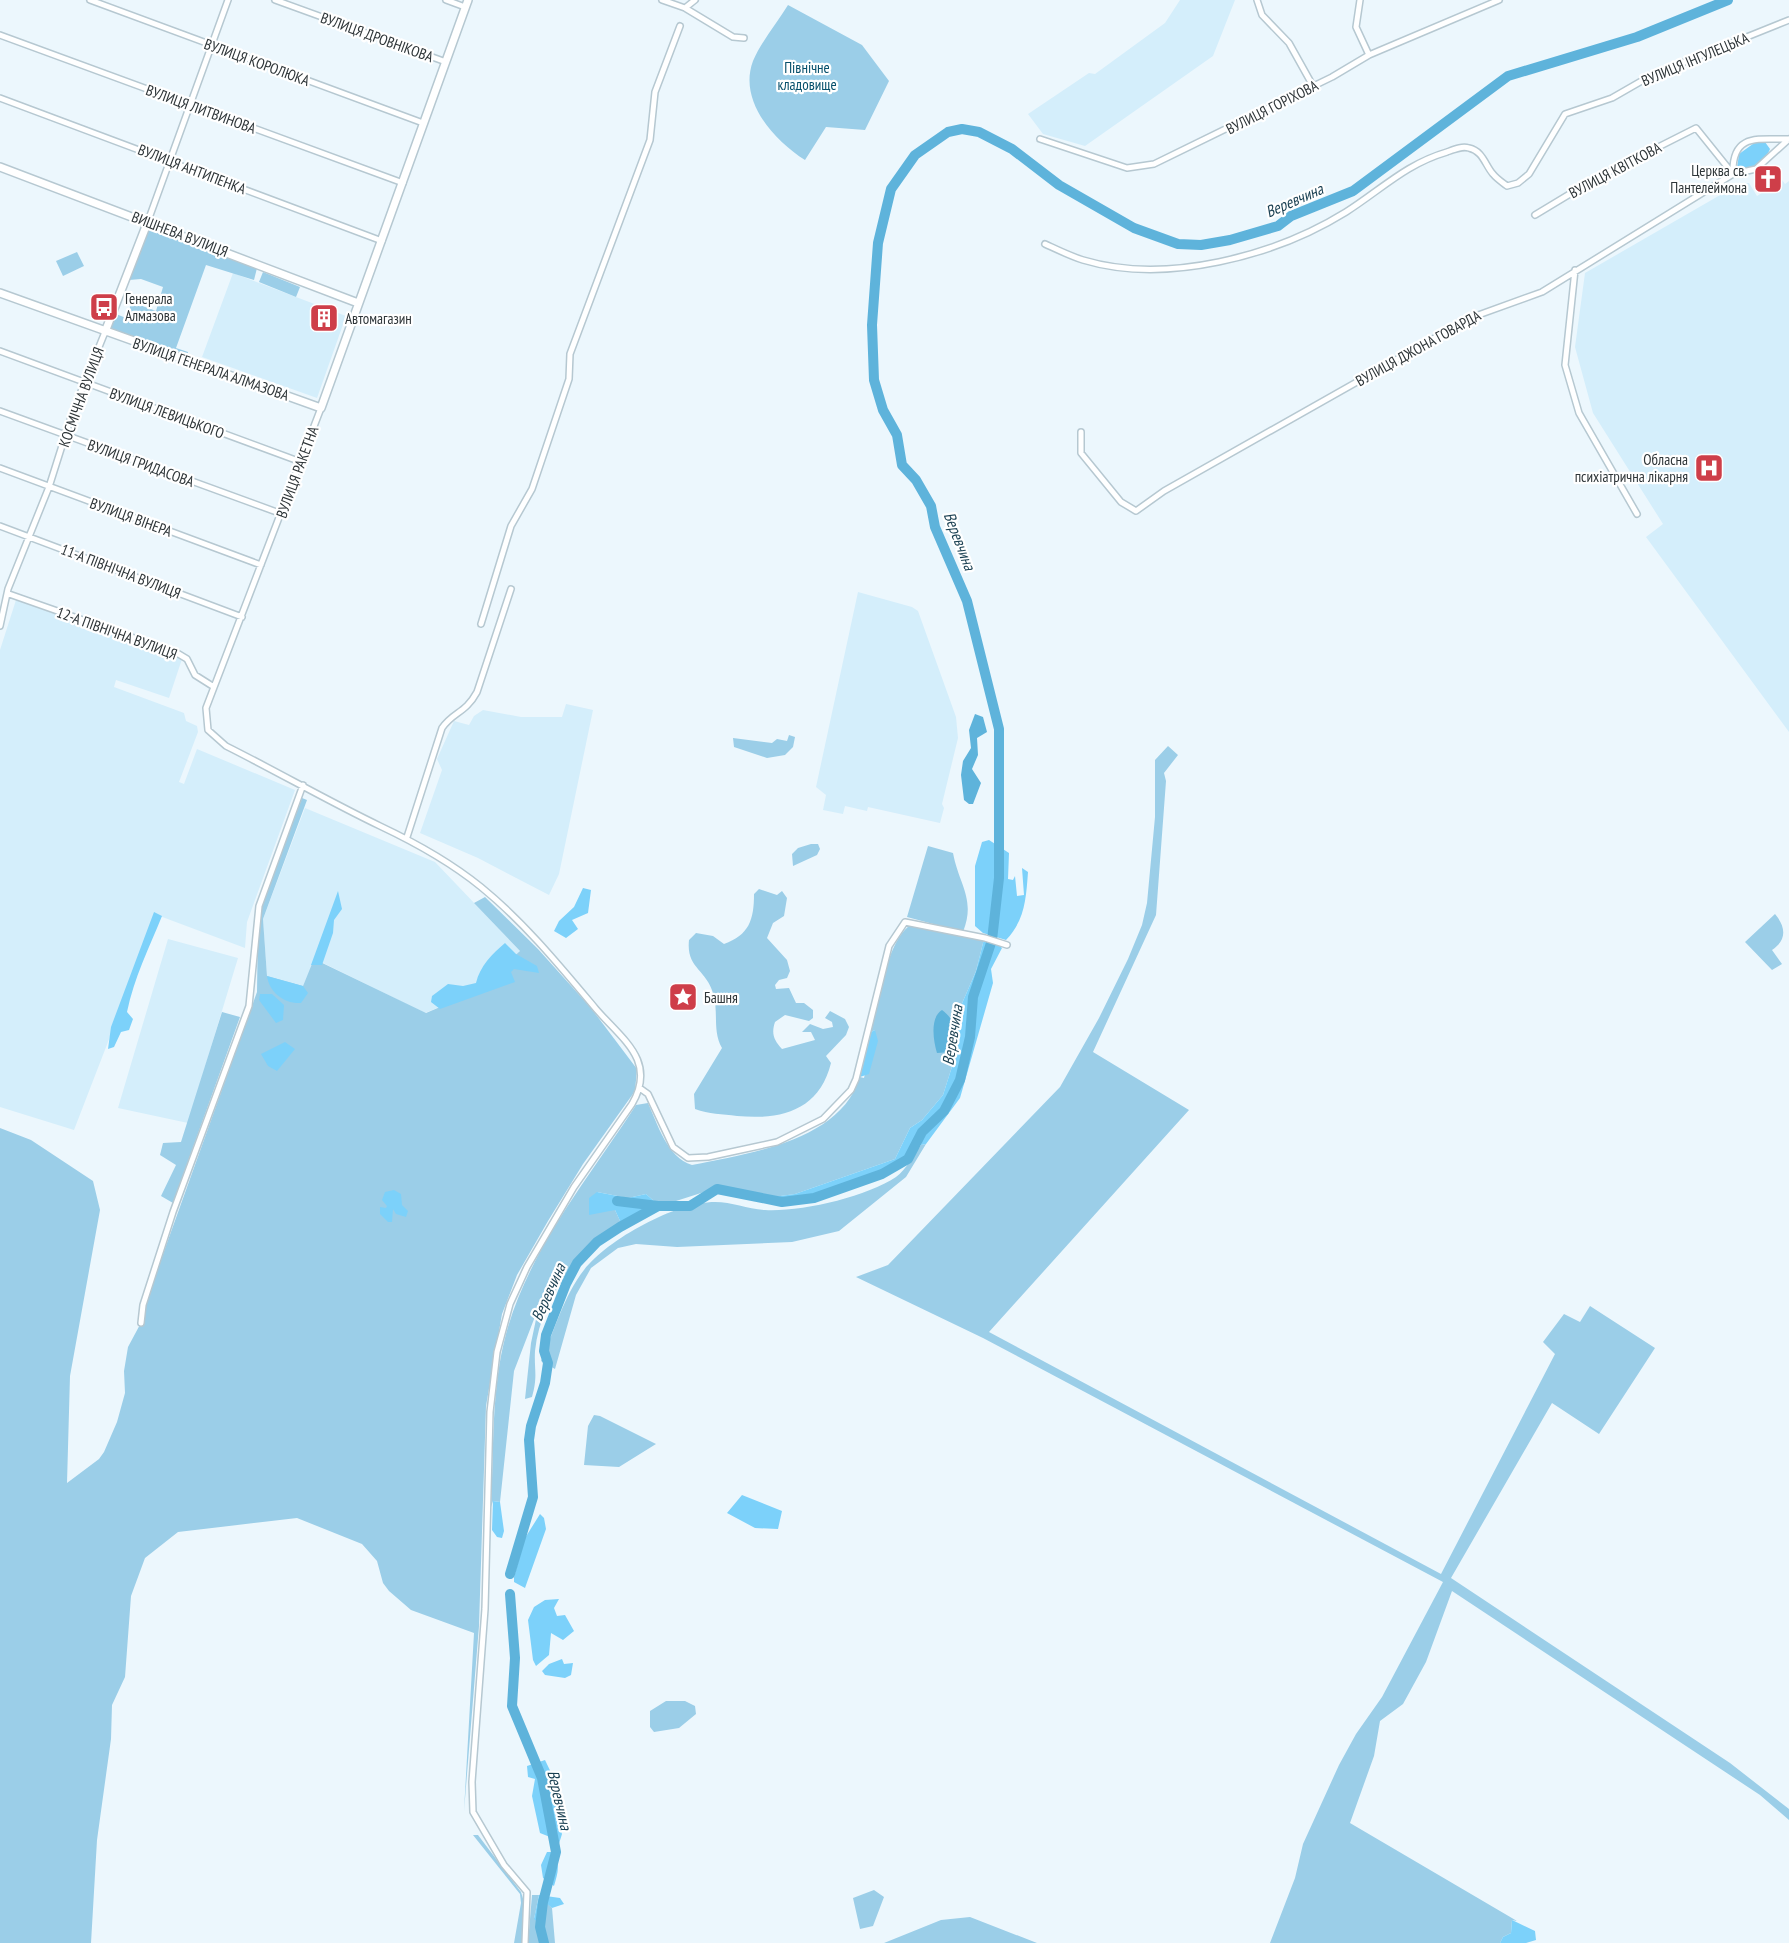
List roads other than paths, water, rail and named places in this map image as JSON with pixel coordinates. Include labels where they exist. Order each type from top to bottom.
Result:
[{"type":"street","name":"ВУЛИЦЯ КОРОЛЮКА","points":[[90,0],[423,123]]},
{"type":"street","name":"КОСМІЧНА ВУЛИЦЯ","points":[[0,626],[9,591],[28,536],[50,487],[84,382],[148,221],[228,0]]},
{"type":"street","name":"ВУЛИЦЯ ДРОВНІКОВА","points":[[275,0],[446,62]]},
{"type":"street","points":[[446,0],[467,3]]},
{"type":"street","points":[[662,0],[685,8],[733,37],[744,38]]},
{"type":"street","points":[[685,8],[695,0]]},
{"type":"street","points":[[1257,0],[1262,15],[1289,43],[1313,86]]},
{"type":"street","points":[[1360,0],[1356,27],[1369,55]]},
{"type":"street","name":"ВУЛИЦЯ ГОРІХОВА","points":[[1040,140],[1127,168],[1154,164],[1313,86],[1369,55],[1499,0]]},
{"type":"street","name":"ВУЛИЦЯ РАКЕТНА","points":[[467,3],[321,408],[214,687],[205,717],[212,735],[226,746],[380,826],[407,837],[438,855],[480,886],[537,940],[634,1054],[643,1072],[641,1089]]},
{"type":"street","name":"ВУЛИЦЯ ІНГУЛЕЦЬКА","points":[[1045,244],[1085,261],[1136,269],[1172,270],[1236,258],[1278,244],[1335,218],[1419,160],[1461,148],[1479,153],[1492,172],[1507,186],[1518,183],[1537,162],[1552,131],[1565,114],[1612,98],[1652,75],[1789,20]]},
{"type":"street","points":[[481,624],[511,526],[532,489],[569,379],[570,354],[650,140],[656,92],[680,26]]},
{"type":"street","name":"ВУЛИЦЯ ЛИТВИНОВА","points":[[0,35],[403,183]]},
{"type":"street","name":"ВУЛИЦЯ АНТИПЕНКА","points":[[0,98],[382,241]]},
{"type":"street","name":"ВУЛИЦЯ КВІТКОВА","points":[[1535,215],[1593,180],[1696,128],[1733,174]]},
{"type":"street","name":"ВУЛИЦЯ ДЖОНА ГОВАРДА","points":[[1733,167],[1732,160],[1742,146],[1758,137],[1789,139]]},
{"type":"street","points":[[1768,139],[1774,146],[1773,156]]},
{"type":"street","name":"ВУЛИЦЯ ДЖОНА ГОВАРДА","points":[[1081,432],[1081,453],[1121,502],[1136,511],[1174,485],[1470,318],[1532,298],[1575,269],[1733,174],[1756,169],[1773,156],[1789,139]]},
{"type":"street","name":"ВИШНЕВА ВУЛИЦЯ","points":[[0,167],[148,221],[358,303]]},
{"type":"street","points":[[1733,167],[1733,174]]},
{"type":"street","points":[[1733,167],[1741,173]]},
{"type":"street","points":[[1575,269],[1565,365],[1580,413],[1637,514]]},
{"type":"street","name":"ВУЛИЦЯ ГЕНЕРАЛА АЛМАЗОВА","points":[[0,293],[321,408]]},
{"type":"street","name":"ВУЛИЦЯ ЛЕВИЦЬКОГО","points":[[0,351],[301,462]]},
{"type":"street","name":"ВУЛИЦЯ ГРИДАСОВА","points":[[0,411],[282,514]]},
{"type":"street","name":"ВУЛИЦЯ ВІНЕРА","points":[[0,468],[261,565]]},
{"type":"street","name":"11-А ПІВНІЧНА ВУЛИЦЯ","points":[[0,526],[242,617]]},
{"type":"street","name":"12-А ПІВНІЧНА ВУЛИЦЯ","points":[[0,586],[183,656],[195,675],[214,687]]},
{"type":"street","points":[[407,837],[442,728],[446,722],[469,706],[477,692],[511,589]]},
{"type":"street","points":[[141,1323],[143,1305],[173,1212],[249,1006],[259,906],[303,785]]},
{"type":"street","points":[[525,1943],[527,1892],[504,1865],[473,1812],[472,1782],[485,1609],[490,1412],[497,1352],[510,1304],[527,1267],[574,1187],[641,1089],[648,1094],[673,1147],[688,1158],[708,1157],[793,1136],[823,1119],[851,1090],[863,1056],[889,946],[905,921],[1007,945]]},
{"type":"water","points":[[975,714],[983,717],[987,732],[977,738],[978,755],[972,769],[981,783],[973,804],[969,804],[964,800],[961,775],[963,761],[971,748],[969,730]]},
{"type":"water","points":[[942,1010],[956,1029],[956,1041],[951,1052],[937,1053],[934,1023],[938,1013]]},
{"type":"waterway","name":"Веревчина","points":[[510,1574],[533,1497],[529,1440],[531,1426],[545,1383],[548,1363],[544,1351],[546,1335],[577,1263],[597,1242],[658,1206],[690,1206],[717,1189],[782,1202],[814,1198],[882,1174],[908,1159],[922,1132],[944,1111],[960,1080],[970,1037],[973,997],[992,940],[999,878],[999,729],[967,601],[935,527],[931,506],[916,480],[902,465],[897,435],[883,410],[874,380],[872,325],[878,243],[891,189],[915,155],[948,132],[962,129],[979,132],[1012,149],[1059,185],[1134,228],[1178,244],[1201,245],[1230,240],[1278,226],[1291,216],[1353,191],[1508,76],[1637,37],[1728,0]]},
{"type":"waterway","points":[[617,1201],[658,1206]]},
{"type":"waterway","name":"Веревчина","points":[[510,1594],[515,1658],[512,1706],[542,1778],[556,1852],[543,1902],[540,1927],[544,1943]]},
{"type":"place","name":"Церква св. Пантелеймона","points":[[1768,179]]},
{"type":"place","name":"Генерала Алмазова","points":[[104,307]]},
{"type":"place","name":"Автомагазин","points":[[324,318]]},
{"type":"place","name":"Обласна психіатрична лікарня","points":[[1709,468]]},
{"type":"place","name":"Башня","points":[[683,997]]},
{"type":"park label","name":"Північне кладовище","points":[[807,76]]}]
